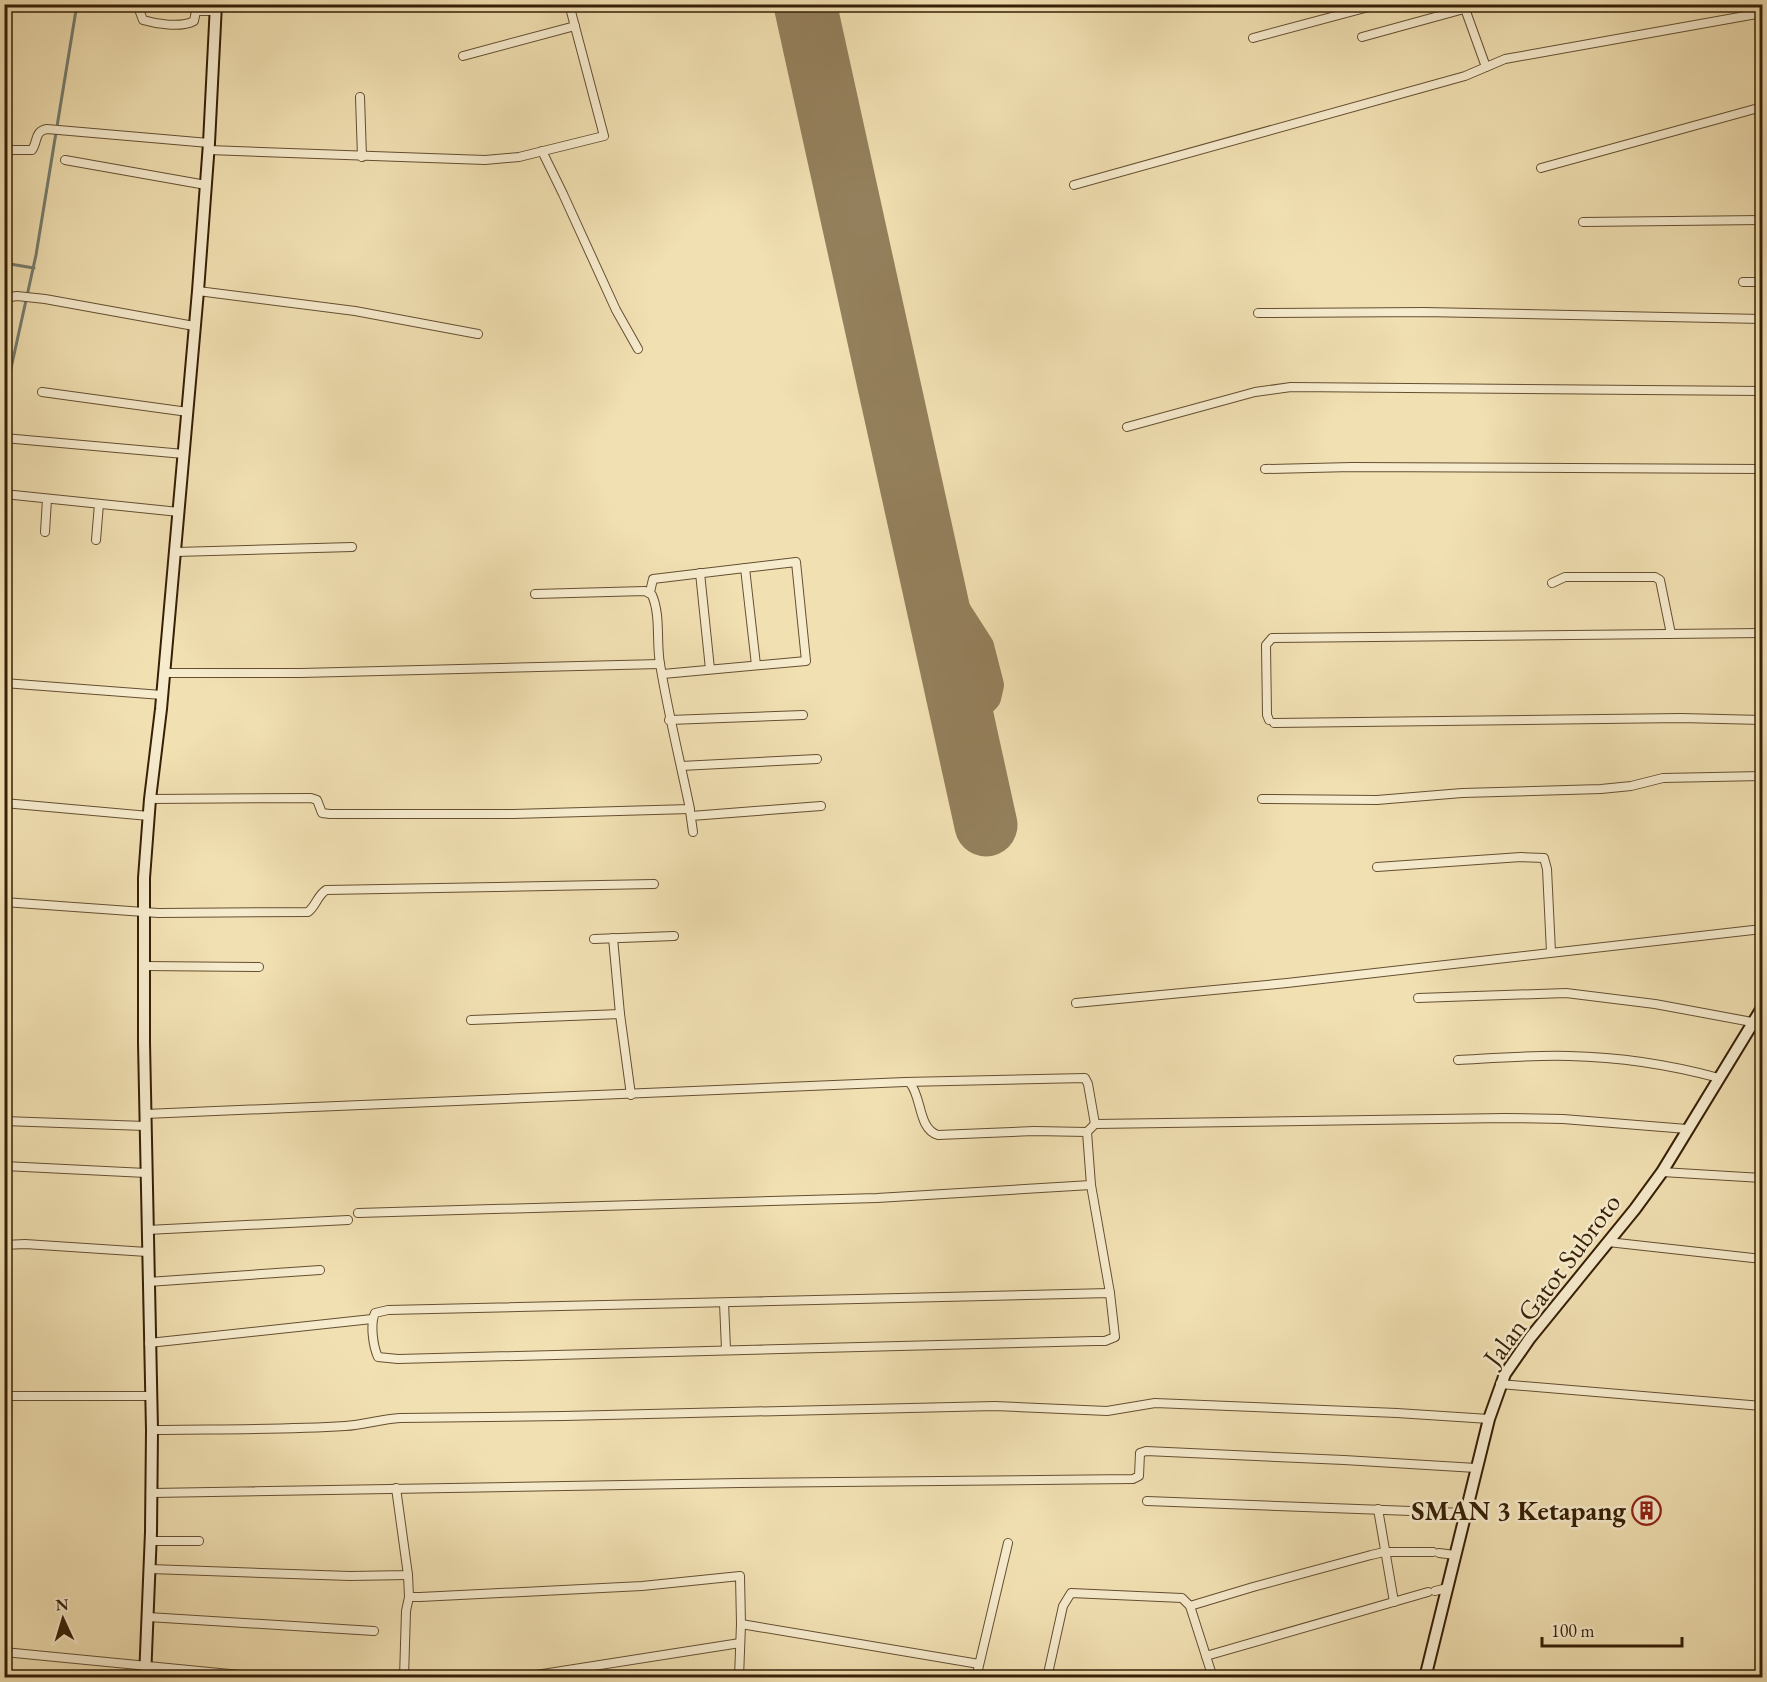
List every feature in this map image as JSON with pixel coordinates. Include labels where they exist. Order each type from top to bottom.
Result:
[{"type":"street","points":[[137,4],[143,20],[158,23],[188,24],[194,21],[196,11],[215,8],[209,146],[198,291],[176,552],[150,800],[143,912],[147,1252],[152,1430],[150,1569],[145,1672]]},
{"type":"street","points":[[4,150],[32,150],[37,135],[41,130],[47,129],[209,146],[362,157],[485,160],[519,157],[604,136],[569,4]]},
{"type":"street","points":[[1253,38],[1380,4]]},
{"type":"street","points":[[1362,37],[1464,7],[1486,67]]},
{"type":"street","points":[[1074,185],[1456,78],[1505,59],[1762,14]]},
{"type":"street","points":[[463,56],[575,26]]},
{"type":"street","points":[[360,97],[362,157]]},
{"type":"street","points":[[1541,168],[1762,107]]},
{"type":"street","points":[[542,151],[616,310],[638,349]]},
{"type":"street","points":[[65,160],[206,185]]},
{"type":"street","points":[[1583,222],[1762,220]]},
{"type":"street","points":[[1743,282],[1762,282]]},
{"type":"street","points":[[198,291],[355,311],[478,334]]},
{"type":"street","points":[[4,298],[16,296],[45,299],[194,326]]},
{"type":"street","points":[[1258,313],[1424,312],[1762,320]]},
{"type":"street","points":[[1127,427],[1255,392],[1291,387],[1762,391]]},
{"type":"street","points":[[42,392],[188,412]]},
{"type":"street","points":[[4,438],[184,454]]},
{"type":"street","points":[[1265,470],[1352,467],[1762,469]]},
{"type":"street","points":[[4,494],[179,512]]},
{"type":"street","points":[[45,532],[47,499]]},
{"type":"street","points":[[96,540],[99,504]]},
{"type":"street","points":[[176,552],[352,547]]},
{"type":"street","points":[[663,674],[806,660],[796,562],[653,579],[650,592],[655,605],[660,664],[669,720],[681,766],[693,832]]},
{"type":"street","points":[[745,568],[756,665]]},
{"type":"street","points":[[700,573],[710,669]]},
{"type":"street","points":[[1552,584],[1565,577],[1655,577],[1660,580],[1671,634]]},
{"type":"street","points":[[535,594],[650,592]]},
{"type":"street","points":[[1762,633],[1272,638],[1266,645],[1267,715],[1272,722],[1669,718],[1762,720]]},
{"type":"street","points":[[164,673],[301,673],[660,664]]},
{"type":"street","points":[[4,683],[162,695]]},
{"type":"street","points":[[669,720],[803,715]]},
{"type":"street","points":[[681,766],[817,759]]},
{"type":"street","points":[[1262,799],[1377,800],[1462,793],[1601,789],[1631,786],[1663,778],[1762,776]]},
{"type":"street","points":[[150,800],[311,798],[317,800],[322,813],[330,814],[690,812],[821,806]]},
{"type":"street","points":[[4,803],[149,816]]},
{"type":"street","points":[[1377,867],[1521,857],[1544,858],[1547,869],[1551,952]]},
{"type":"street","points":[[4,902],[143,912],[308,912],[313,908],[320,894],[326,890],[654,885]]},
{"type":"street","points":[[1076,1003],[1287,983],[1762,929]]},
{"type":"street","points":[[594,939],[674,936]]},
{"type":"street","points":[[613,938],[631,1095]]},
{"type":"street","points":[[143,966],[259,967]]},
{"type":"street","points":[[1418,998],[1566,993],[1655,1004],[1752,1022]]},
{"type":"street","name":"Jalan Gatot Subroto","points":[[1425,1677],[1476,1468],[1500,1384],[1530,1338],[1662,1172],[1762,1008]]},
{"type":"street","points":[[471,1020],[620,1014]]},
{"type":"street","points":[[1458,1060],[1542,1056],[1598,1058],[1651,1064],[1719,1078]]},
{"type":"street","points":[[4,1121],[145,1120],[905,1082],[1085,1078],[1095,1124]]},
{"type":"street","points":[[905,1082],[910,1083],[915,1090],[928,1129],[938,1135],[1034,1131],[1087,1132],[1095,1124],[1563,1119],[1687,1129]]},
{"type":"street","points":[[1087,1132],[1091,1185],[1110,1293],[1115,1334],[1113,1338],[1105,1341],[386,1359],[378,1357],[376,1353],[372,1319],[375,1313],[388,1310],[1110,1293]]},
{"type":"street","points":[[4,1166],[146,1173]]},
{"type":"street","points":[[1662,1172],[1762,1178]]},
{"type":"street","points":[[358,1213],[877,1198],[1091,1185]]},
{"type":"street","points":[[147,1230],[348,1220]]},
{"type":"street","points":[[1608,1242],[1762,1259]]},
{"type":"street","points":[[4,1245],[35,1244],[147,1252]]},
{"type":"street","points":[[148,1281],[320,1270]]},
{"type":"street","points":[[724,1303],[726,1349]]},
{"type":"street","points":[[149,1343],[372,1319]]},
{"type":"street","points":[[1500,1384],[1762,1406]]},
{"type":"street","points":[[4,1396],[151,1396]]},
{"type":"street","points":[[152,1430],[335,1427],[400,1418],[995,1406],[1107,1410],[1155,1403],[1489,1419]]},
{"type":"street","points":[[152,1493],[1133,1479],[1138,1476],[1140,1453],[1146,1451],[1476,1468]]},
{"type":"street","points":[[396,1488],[409,1597],[406,1611],[404,1677]]},
{"type":"street","points":[[1147,1501],[1466,1514]]},
{"type":"street","points":[[1378,1509],[1394,1602]]},
{"type":"street","points":[[150,1541],[199,1541]]},
{"type":"street","points":[[976,1677],[1008,1543]]},
{"type":"street","points":[[1190,1606],[1384,1552],[1455,1555]]},
{"type":"street","points":[[150,1569],[350,1576],[408,1575]]},
{"type":"street","points":[[409,1597],[631,1587],[740,1576],[741,1624],[738,1677]]},
{"type":"street","points":[[1206,1656],[1447,1588]]},
{"type":"street","points":[[1047,1677],[1063,1606],[1071,1593],[1178,1597],[1186,1601],[1190,1606],[1213,1677]]},
{"type":"street","points":[[148,1617],[374,1631]]},
{"type":"street","points":[[741,1624],[979,1664]]},
{"type":"street","points":[[518,1677],[740,1643]]},
{"type":"street","points":[[4,1652],[145,1672],[271,1677]]},
{"type":"waterway","points":[[4,400],[36,255],[77,4]]},
{"type":"waterway","points":[[4,263],[34,268]]},
{"type":"taxiway","points":[[926,551],[947,593],[981,646],[991,685],[988,698],[983,703],[961,709]]},
{"type":"runway","points":[[805,4],[986,825]]},
{"type":"place","name":"SMAN 3 Ketapang","points":[[1647,1511]]}]
